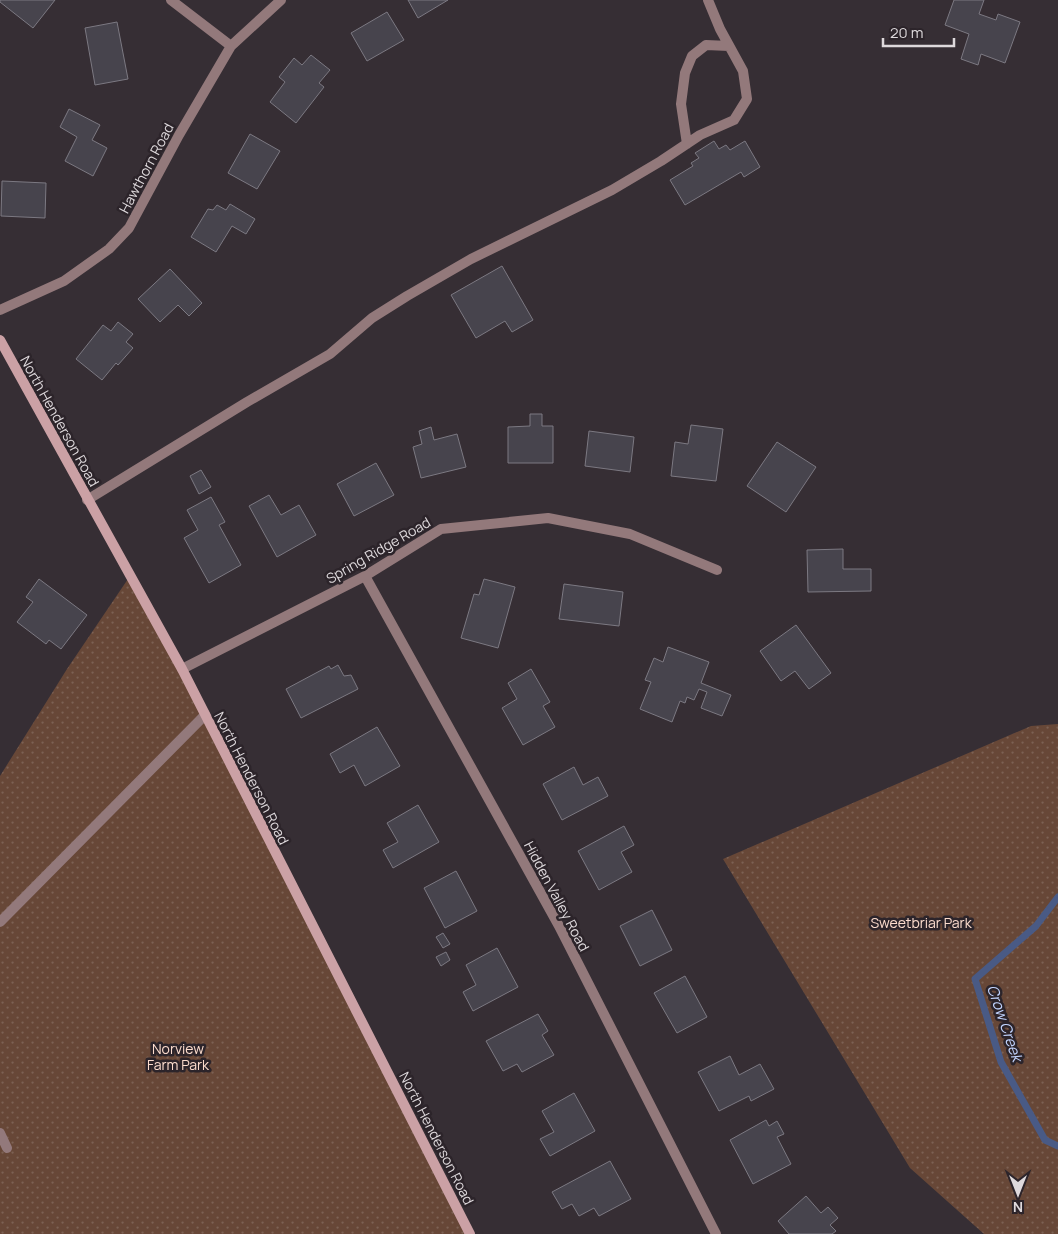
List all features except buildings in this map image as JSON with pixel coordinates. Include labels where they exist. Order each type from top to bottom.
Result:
[{"type":"street","points":[[171,0],[231,46]]},
{"type":"street","name":"Hawthorn Road","points":[[0,310],[64,281],[109,249],[129,228],[179,135],[231,46],[281,0]]},
{"type":"street","points":[[87,500],[247,402],[330,354],[372,318],[406,296],[471,259],[612,190],[700,135],[734,120],[747,99],[743,71],[729,46],[708,0]]},
{"type":"street","points":[[687,144],[681,104],[685,73],[692,56],[706,45],[729,46]]},
{"type":"street","name":"North Henderson Road","points":[[0,340],[182,670],[470,1234]]},
{"type":"street","name":"Spring Ridge Road","points":[[182,670],[365,576],[441,529],[548,518],[630,534],[717,570]]},
{"type":"street","name":"Hidden Valley Road","points":[[365,576],[559,926],[716,1234]]},
{"type":"street","points":[[0,922],[205,715]]},
{"type":"street","points":[[0,1133],[7,1148]]},
{"type":"green space","name":"Norview Farm Park","points":[[130,576],[470,1234],[0,1234],[0,776],[67,669]]},
{"type":"green space","name":"Sweetbriar Park","points":[[1058,724],[1058,1234],[984,1234],[910,1168],[723,859],[1031,726]]},
{"type":"waterway","name":"Crow Creek","points":[[1058,897],[1036,926],[975,979],[1001,1062],[1045,1140],[1058,1146]]}]
